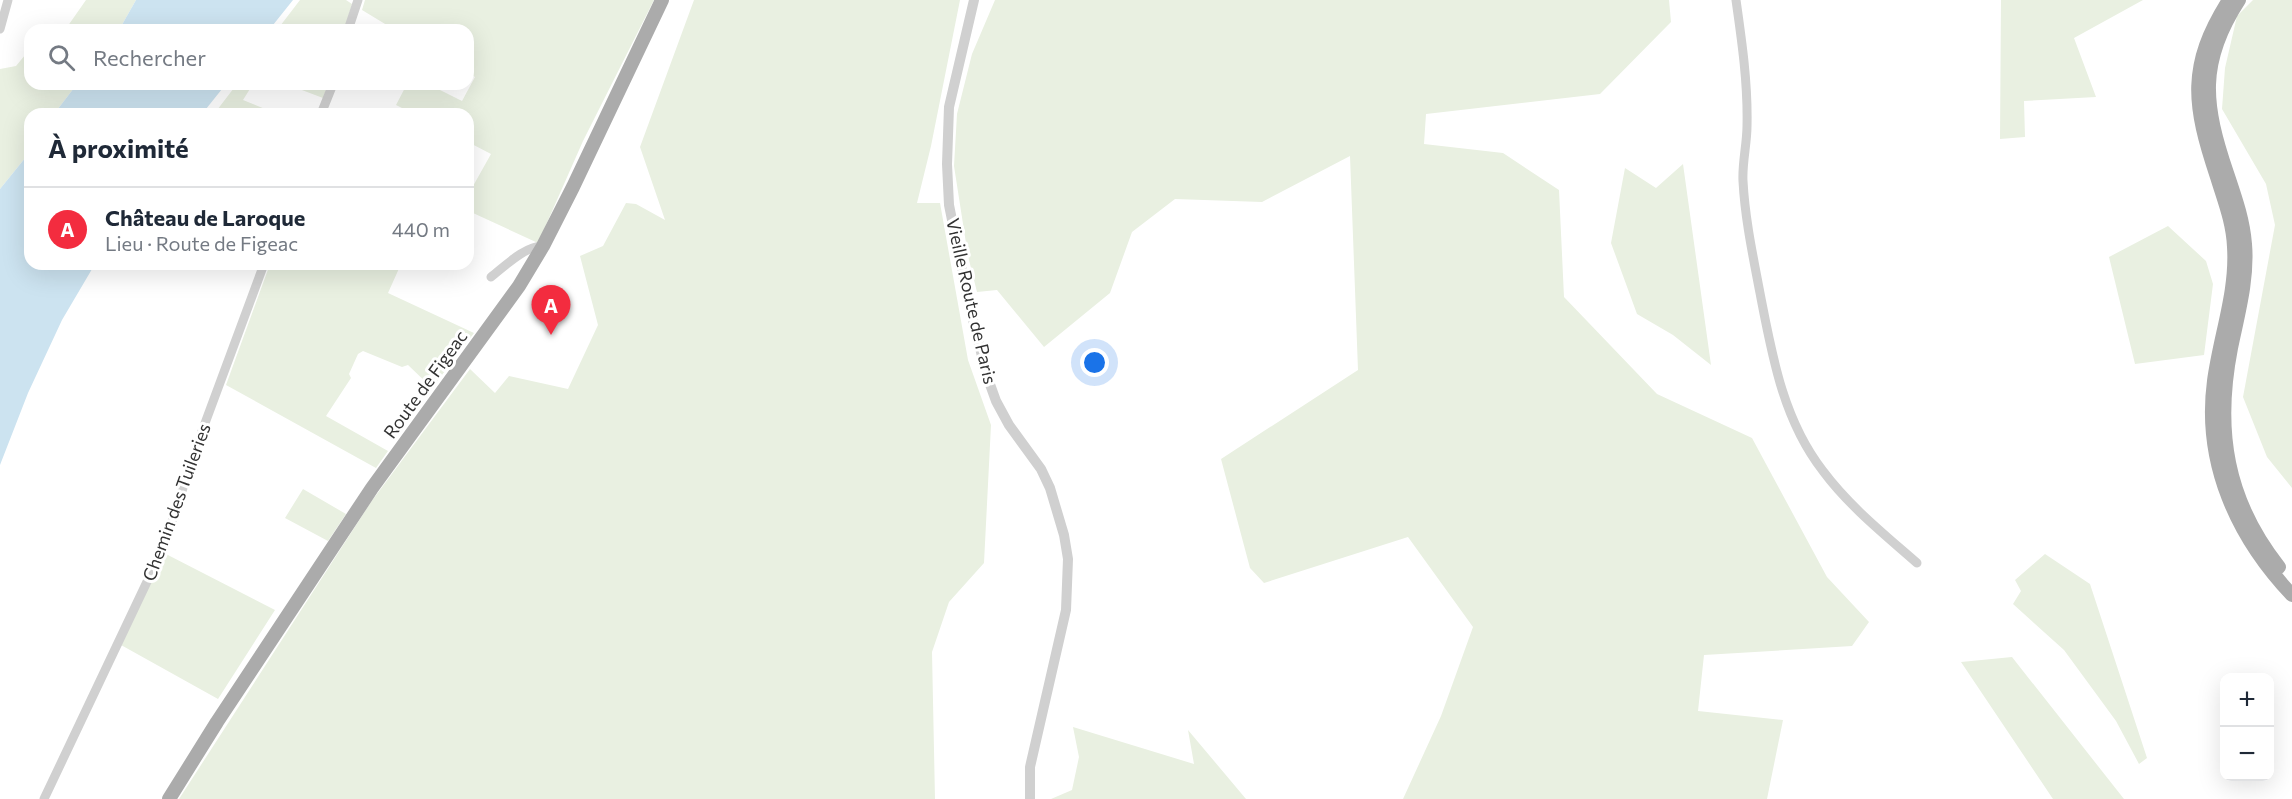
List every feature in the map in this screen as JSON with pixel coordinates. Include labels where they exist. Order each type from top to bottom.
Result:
[{"type":"main road","name":"Route de Figeac","points":[[169,799],[372,488],[519,286],[543,246],[614,105],[662,0]]},
{"type":"main road","points":[[2229,0],[2206,40],[2198,75],[2201,124],[2230,217],[2234,246],[2235,273],[2214,381],[2212,412],[2215,448],[2221,478],[2244,533],[2258,555],[2292,595]]},
{"type":"main road","points":[[2239,0],[2217,38],[2209,74],[2212,123],[2241,216],[2245,245],[2246,272],[2225,380],[2223,411],[2226,447],[2232,477],[2244,510],[2268,554],[2292,582]]},
{"type":"street","points":[[0,29],[8,0]]},
{"type":"street","points":[[350,24],[358,0]]},
{"type":"street","name":"Vieille Route de Paris","points":[[974,0],[950,107],[947,164],[950,205],[969,304],[987,376],[996,401],[1009,425],[1041,469],[1050,489],[1064,536],[1068,559],[1066,610],[1030,766],[1030,799]]},
{"type":"street","points":[[1736,0],[1746,77],[1747,128],[1743,178],[1747,228],[1772,354],[1785,401],[1821,470],[1841,494],[1917,563]]},
{"type":"street","points":[[323,108],[331,90]]},
{"type":"street","points":[[490,277],[520,255],[538,246],[543,246]]},
{"type":"street","name":"Chemin des Tuileries","points":[[44,799],[163,548],[201,434],[262,270]]},
{"type":"green space","points":[[86,0],[136,0],[122,24],[69,24]]},
{"type":"green space","points":[[300,0],[346,0],[352,4],[346,24],[282,24]]},
{"type":"green space","points":[[365,0],[654,0],[583,141],[538,243],[474,213],[474,184],[491,154],[474,145],[474,108],[402,108],[396,105],[404,90],[440,90],[462,101],[468,90],[474,90],[474,24],[385,24],[362,10]]},
{"type":"green space","points":[[694,0],[960,0],[931,146],[917,203],[940,203],[968,360],[991,425],[984,563],[949,602],[932,652],[935,799],[179,799],[371,502],[470,369],[495,393],[509,376],[568,389],[598,325],[580,256],[603,246],[626,203],[636,204],[665,220],[640,147]]},
{"type":"green space","points":[[995,0],[1669,0],[1671,22],[1600,94],[1426,114],[1424,144],[1503,153],[1559,190],[1564,297],[1657,394],[1752,438],[1827,577],[1869,622],[1852,646],[1704,655],[1698,711],[1783,720],[1767,799],[1403,799],[1441,716],[1473,627],[1408,537],[1264,583],[1250,568],[1221,459],[1358,370],[1350,156],[1262,202],[1175,199],[1132,232],[1110,293],[1044,347],[997,290],[977,292],[968,256],[954,166],[957,114],[972,54]]},
{"type":"green space","points":[[2001,0],[2143,0],[2074,38],[2096,97],[2024,101],[2025,137],[2000,139]]},
{"type":"green space","points":[[2253,0],[2292,0],[2292,488],[2267,457],[2243,397],[2275,225],[2266,184],[2222,109],[2225,68],[2237,16]]},
{"type":"green space","points":[[24,56],[24,90],[72,90],[59,108],[24,108],[24,159],[0,189],[0,69],[16,66]]},
{"type":"green space","points":[[232,90],[249,90],[243,100],[263,108],[219,108]]},
{"type":"green space","points":[[302,90],[326,90],[323,98]]},
{"type":"green space","points":[[1683,164],[1711,365],[1673,335],[1637,314],[1611,243],[1625,168],[1656,188]]},
{"type":"green space","points":[[2168,226],[2206,261],[2213,284],[2204,355],[2135,364],[2109,257]]},
{"type":"green space","points":[[268,270],[398,270],[388,293],[474,333],[432,388],[408,365],[402,367],[363,351],[358,354],[349,374],[351,378],[326,416],[388,451],[376,468],[226,385]]},
{"type":"green space","points":[[303,489],[346,514],[328,541],[285,518]]},
{"type":"green space","points":[[164,553],[275,610],[218,699],[121,645]]},
{"type":"green space","points":[[2045,554],[2090,584],[2147,758],[2139,764],[2116,721],[2064,650],[2013,604],[2021,591],[2015,580]]},
{"type":"green space","points":[[2012,657],[2124,799],[2053,799],[1961,662]]},
{"type":"green space","points":[[1073,727],[1194,764],[1188,730],[1246,799],[1051,799],[1072,790],[1079,757]]},
{"type":"water","points":[[136,0],[293,0],[274,24],[122,24]]},
{"type":"water","points":[[72,90],[221,90],[207,108],[59,108]]},
{"type":"water","points":[[24,159],[24,270],[91,270],[62,320],[28,393],[0,465],[0,189]]},
{"type":"place","name":"Château de Laroque","points":[[551,335]]}]
